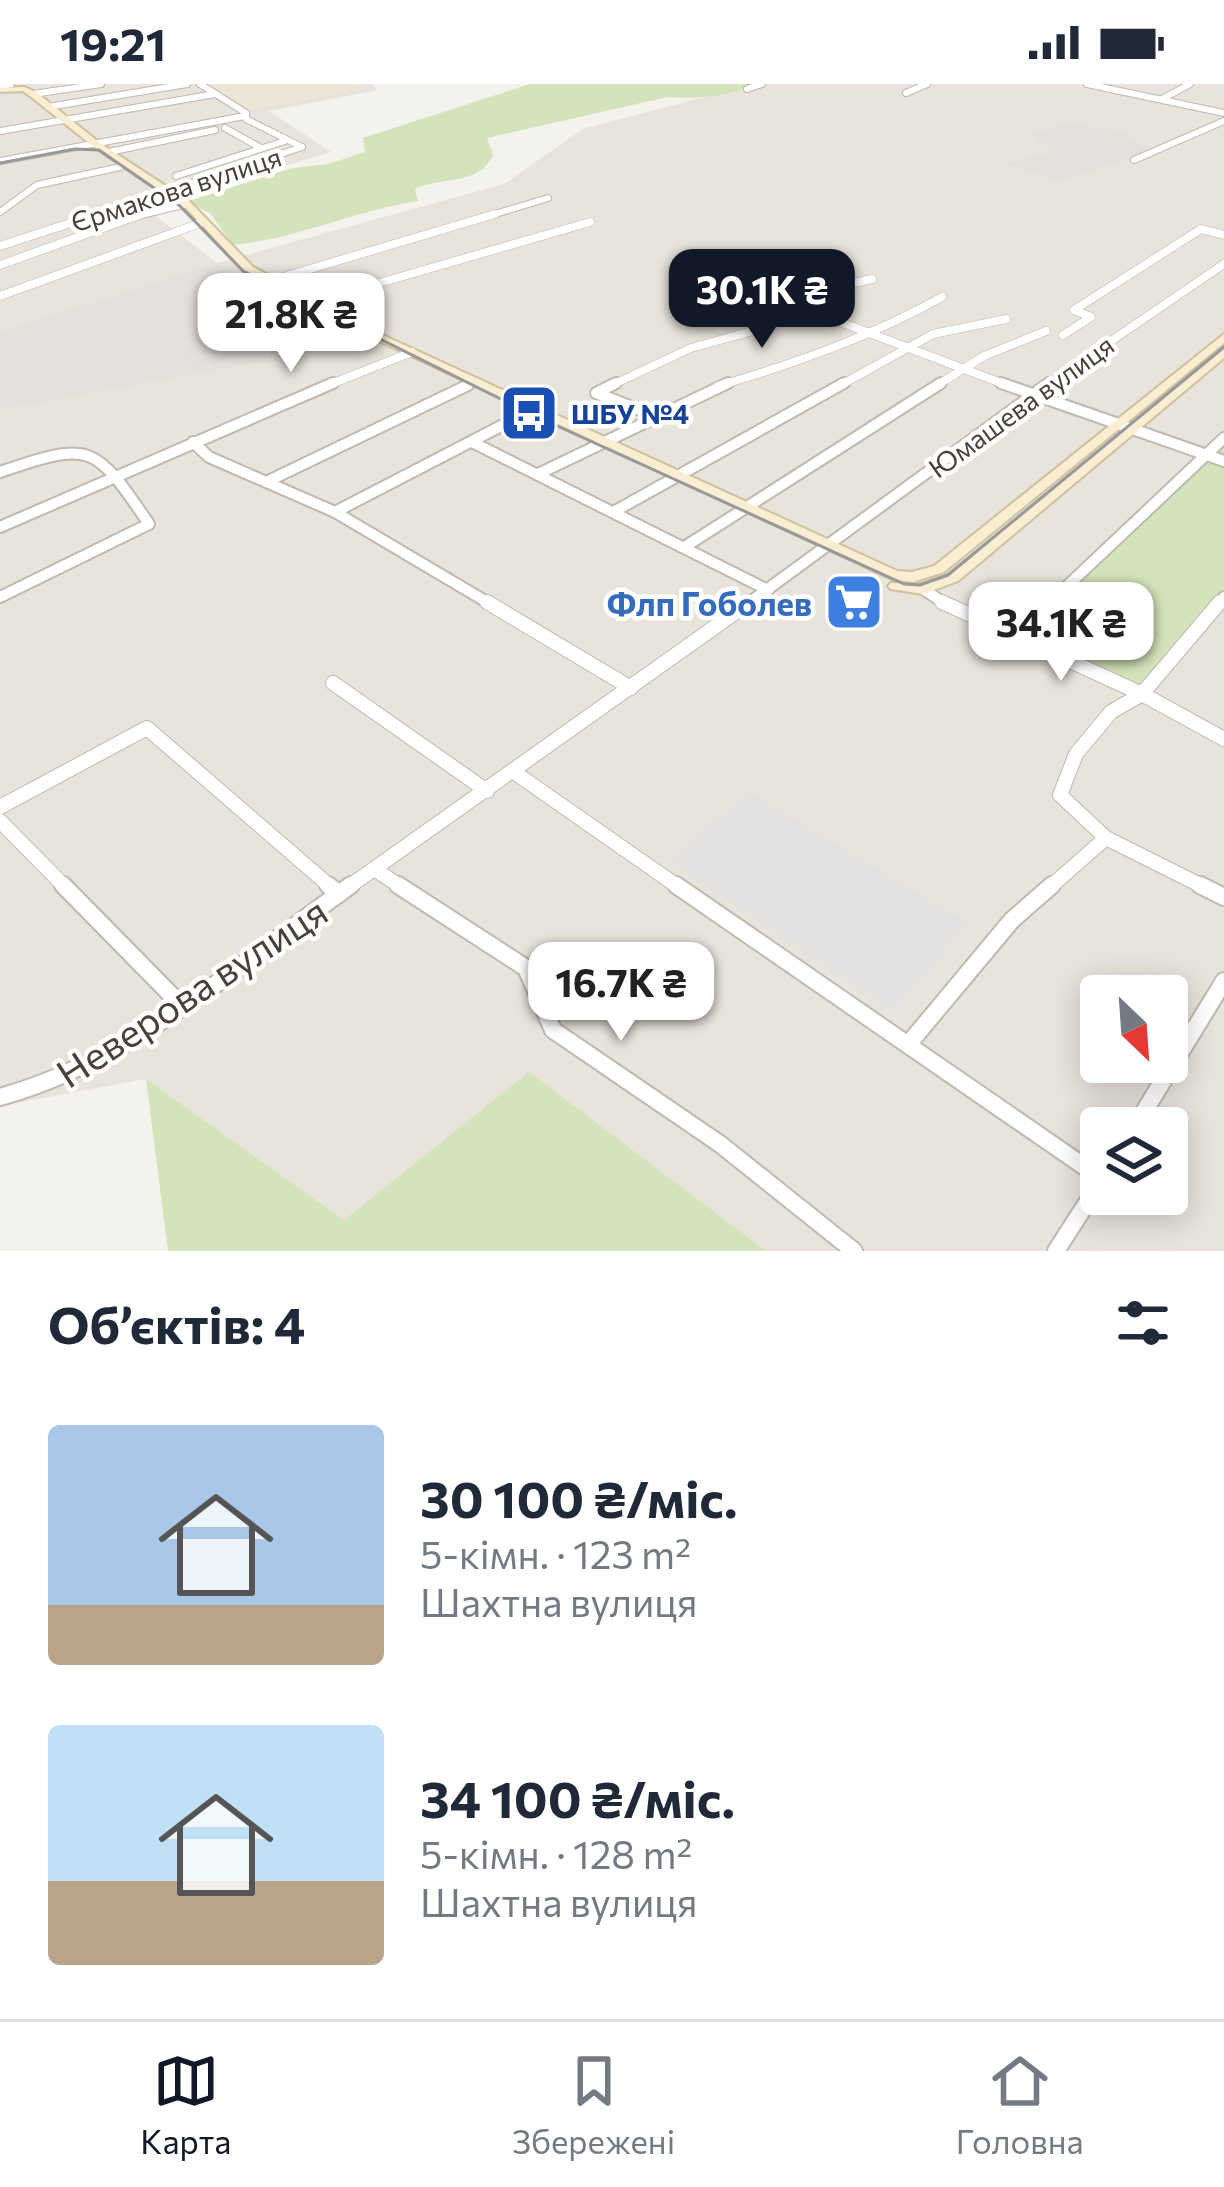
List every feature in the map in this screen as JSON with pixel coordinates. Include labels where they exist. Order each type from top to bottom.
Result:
[{"type":"main road","points":[[0,88],[33,94],[97,149],[165,194]]},
{"type":"main road","points":[[97,149],[182,206],[224,259],[530,412]]},
{"type":"main road","points":[[1120,428],[1224,337]]},
{"type":"main road","points":[[410,354],[825,549],[886,583],[918,583],[1224,352]]},
{"type":"street","points":[[0,88],[11,84]]},
{"type":"street","points":[[33,94],[101,84]]},
{"type":"street","points":[[48,107],[188,84]]},
{"type":"street","name":"Єрмакова вулиця","points":[[0,246],[302,147],[248,119],[200,84]]},
{"type":"street","points":[[748,89],[762,84]]},
{"type":"street","points":[[906,93],[927,84]]},
{"type":"street","points":[[1087,84],[1224,117]]},
{"type":"street","points":[[1162,100],[1190,84]]},
{"type":"street","points":[[0,127],[215,94]]},
{"type":"street","points":[[1134,160],[1224,117]]},
{"type":"street","points":[[0,127],[26,118]]},
{"type":"street","points":[[0,163],[225,128],[248,119]]},
{"type":"street","points":[[97,149],[248,119]]},
{"type":"street","points":[[1213,126],[1224,131]]},
{"type":"street","points":[[225,128],[261,148]]},
{"type":"street","points":[[197,183],[176,176],[285,141]]},
{"type":"street","points":[[228,159],[250,166]]},
{"type":"street","points":[[0,212],[37,185],[121,167]]},
{"type":"street","points":[[267,281],[548,198]]},
{"type":"street","points":[[0,265],[142,214],[182,206]]},
{"type":"street","points":[[311,303],[590,222]]},
{"type":"street","points":[[0,296],[198,224]]},
{"type":"street","points":[[1063,335],[1091,317],[1075,310],[1201,229],[1224,235]]},
{"type":"street","name":"Юмашева вулиця","points":[[825,549],[1031,396],[1224,264]]},
{"type":"street","points":[[653,415],[596,393],[691,348],[774,325],[854,283],[872,279]]},
{"type":"street","points":[[538,474],[653,415],[746,375],[808,359],[868,335],[942,297]]},
{"type":"street","points":[[806,310],[1031,396],[1224,461]]},
{"type":"street","points":[[615,511],[933,334],[1006,319]]},
{"type":"street","name":"Юмашева вулиця","points":[[686,546],[961,370],[1046,331]]},
{"type":"street","points":[[0,527],[410,354]]},
{"type":"street","points":[[266,482],[468,385]]},
{"type":"street","points":[[335,512],[530,412]]},
{"type":"street","points":[[1013,636],[1224,437]]},
{"type":"street","points":[[193,442],[209,457],[335,512],[632,688]]},
{"type":"street","points":[[474,443],[768,590]]},
{"type":"street","points":[[0,472],[64,451],[85,454],[116,478],[149,524],[0,597]]},
{"type":"street","name":"Неверова вулиця","points":[[0,1097],[43,1087],[91,1064],[181,1005],[825,549]]},
{"type":"street","points":[[918,583],[952,609],[1142,694],[1224,739]]},
{"type":"street","points":[[1224,597],[1142,694],[1111,712],[1076,754],[1060,795],[1106,838],[1224,897]]},
{"type":"street","points":[[333,683],[487,790]]},
{"type":"street","points":[[0,807],[147,728],[339,894]]},
{"type":"street","points":[[514,772],[665,879],[911,1041],[1080,1165]]},
{"type":"street","points":[[0,821],[181,1005]]},
{"type":"street","points":[[911,1041],[1012,920],[1106,838]]},
{"type":"street","points":[[374,869],[526,968],[553,1030],[720,1144],[854,1251]]},
{"type":"street","points":[[1146,1107],[1224,981]]},
{"type":"street","points":[[1056,1251],[1080,1213]]},
{"type":"shaded area","points":[[0,84],[371,84],[378,90],[269,111],[331,152],[145,208],[217,263],[504,184],[583,129],[754,84],[1224,84],[1224,1251],[766,1251],[529,1073],[344,1220],[146,1079],[0,1106]]},
{"type":"shaded area","points":[[208,84],[353,84],[363,89],[252,110]]},
{"type":"shaded area","points":[[1067,122],[1127,133],[1125,138],[1158,151],[1058,181],[1007,164],[1051,152],[1032,134]]},
{"type":"shaded area","points":[[217,263],[366,342],[0,410],[0,332]]},
{"type":"shaded area","points":[[748,791],[968,923],[894,1011],[669,862]]},
{"type":"green space","points":[[530,84],[755,84],[712,96],[667,97],[487,138],[493,155],[487,165],[469,176],[415,189],[418,201],[257,242],[233,245],[210,213],[186,202],[293,168],[329,164],[365,152],[363,138]]},
{"type":"green space","points":[[1224,445],[1224,588],[1138,687],[1021,635]]},
{"type":"green space","points":[[529,1072],[766,1251],[168,1251],[146,1079],[344,1220]]},
{"type":"tram line","points":[[0,163],[75,149],[99,150],[180,206],[243,271],[529,413],[904,584],[920,585],[948,575],[1224,347]]},
{"type":"place","name":"ШБУ №4","points":[[529,413]]},
{"type":"place","name":"Флп Гоболев","points":[[854,602]]}]
